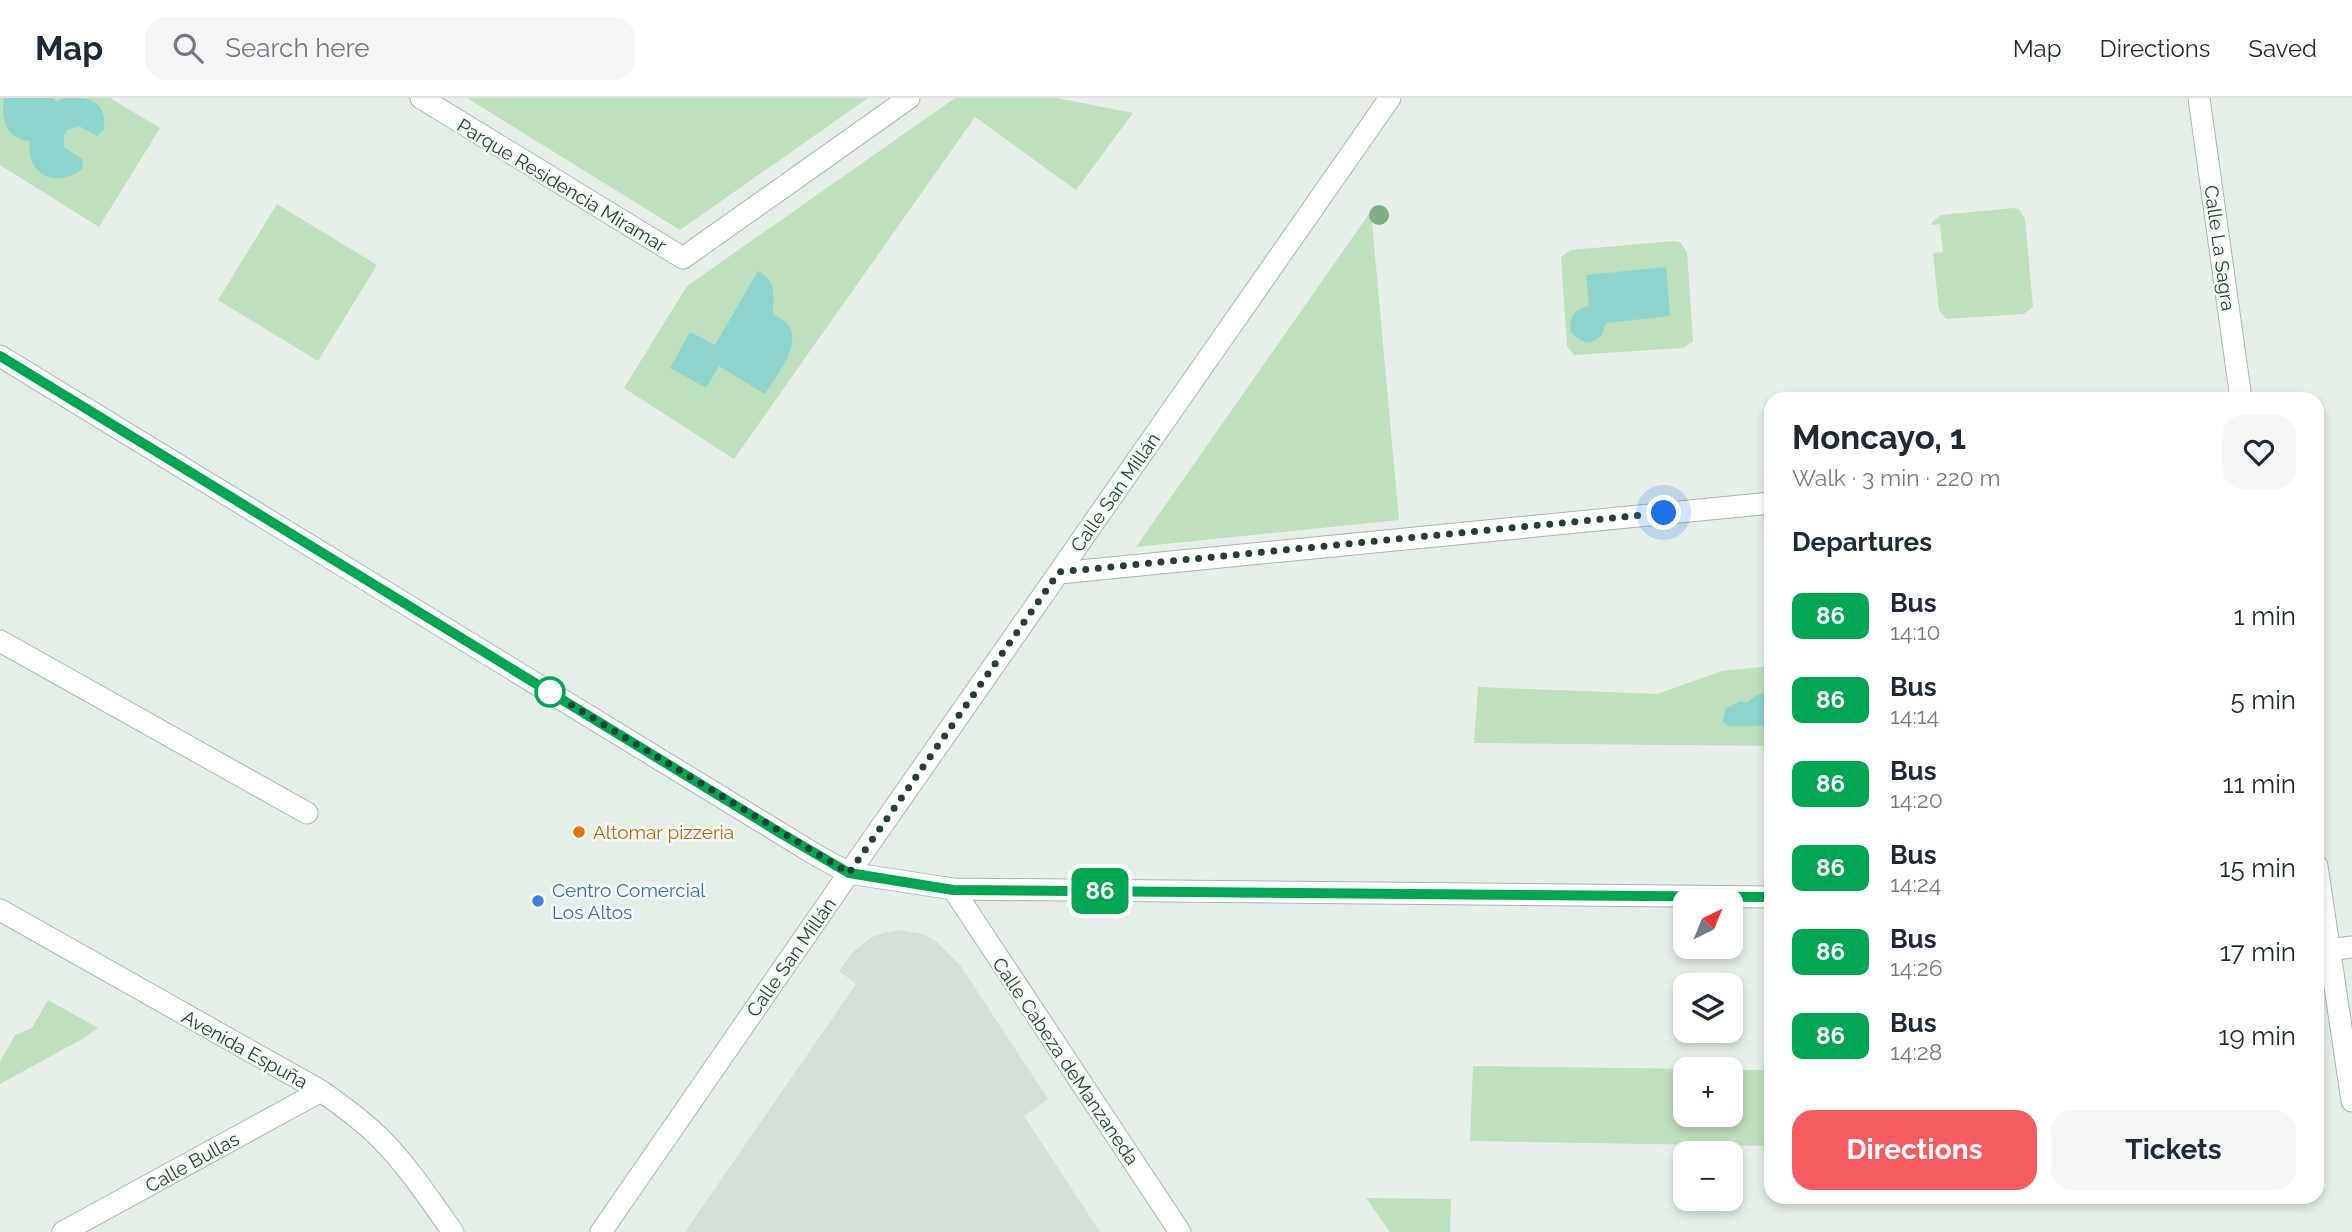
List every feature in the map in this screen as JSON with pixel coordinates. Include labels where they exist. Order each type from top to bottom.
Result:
[{"type":"street","name":"Parque Residencia Miramar","points":[[421,98],[683,258],[909,98]]},
{"type":"street","name":"Calle San Millán","points":[[601,1232],[1390,98]]},
{"type":"street","name":"Calle La Sagra","points":[[2199,98],[2240,392]]},
{"type":"street","points":[[0,356],[849,873],[953,890],[1764,897]]},
{"type":"street","points":[[1059,572],[1764,504]]},
{"type":"street","points":[[0,641],[307,813]]},
{"type":"street","name":"Calle Cabeza deManzaneda","points":[[953,890],[1180,1232]]},
{"type":"street","name":"Avenida Espuña","points":[[0,910],[321,1091],[380,1138],[408,1168],[453,1232]]},
{"type":"street","points":[[2324,921],[2352,1101]]},
{"type":"street","points":[[2330,950],[2352,947]]},
{"type":"street","name":"Calle Bullas","points":[[63,1232],[321,1091]]},
{"type":"shaded area","points":[[900,930],[923,934],[936,941],[960,965],[1048,1099],[1024,1116],[1100,1232],[685,1232],[856,984],[839,971],[852,953],[870,938]]},
{"type":"green space","points":[[0,98],[110,98],[160,128],[99,227],[0,165]]},
{"type":"green space","points":[[467,98],[868,98],[680,230]]},
{"type":"green space","points":[[955,98],[1057,98],[1133,113],[1076,190],[975,117],[734,459],[624,388],[687,286]]},
{"type":"green space","points":[[277,204],[377,265],[318,361],[218,300]]},
{"type":"green space","points":[[2019,209],[2025,219],[2033,307],[2024,314],[1946,319],[1939,310],[1933,253],[1943,252],[1940,224],[1931,225],[1932,222],[1941,215]]},
{"type":"green space","points":[[1371,211],[1399,520],[1136,547]]},
{"type":"green space","points":[[1680,242],[1687,252],[1693,341],[1683,348],[1574,355],[1567,346],[1561,257],[1571,250]]},
{"type":"green space","points":[[1764,667],[1764,746],[1474,743],[1478,687],[1657,694],[1722,671]]},
{"type":"green space","points":[[48,1000],[98,1028],[0,1084],[0,1062],[15,1035],[32,1028]]},
{"type":"green space","points":[[1473,1066],[1673,1069],[1673,1127],[1743,1127],[1743,1070],[1764,1070],[1764,1146],[1743,1146],[1743,1141],[1673,1141],[1673,1144],[1470,1141]]},
{"type":"green space","points":[[1366,1198],[1451,1199],[1450,1232],[1390,1232]]},
{"type":"water","points":[[4,98],[53,98],[56,102],[64,98],[81,98],[98,105],[103,114],[104,130],[97,136],[79,126],[67,130],[64,135],[64,147],[83,160],[82,169],[63,178],[53,178],[38,170],[32,163],[30,141],[16,137],[4,121]]},
{"type":"water","points":[[1666,267],[1670,316],[1606,323],[1602,335],[1590,342],[1578,339],[1571,332],[1570,322],[1573,315],[1579,309],[1589,306],[1586,275]]},
{"type":"water","points":[[758,271],[772,285],[773,315],[785,322],[791,330],[792,340],[790,352],[765,394],[719,366],[706,388],[670,368],[690,332],[715,345]]},
{"type":"water","points":[[1764,693],[1764,726],[1729,726],[1723,722],[1725,709],[1741,701],[1746,703]]},
{"type":"bus line","name":"86","points":[[0,356],[849,873],[953,890],[1764,897]]},
{"type":"place","name":"Altomar pizzeria","points":[[579,832]]},
{"type":"place","name":"Centro Comercial Los Altos","points":[[538,901]]},
{"type":"route","points":[[550,692],[849,873],[1059,572],[1664,513]]}]
